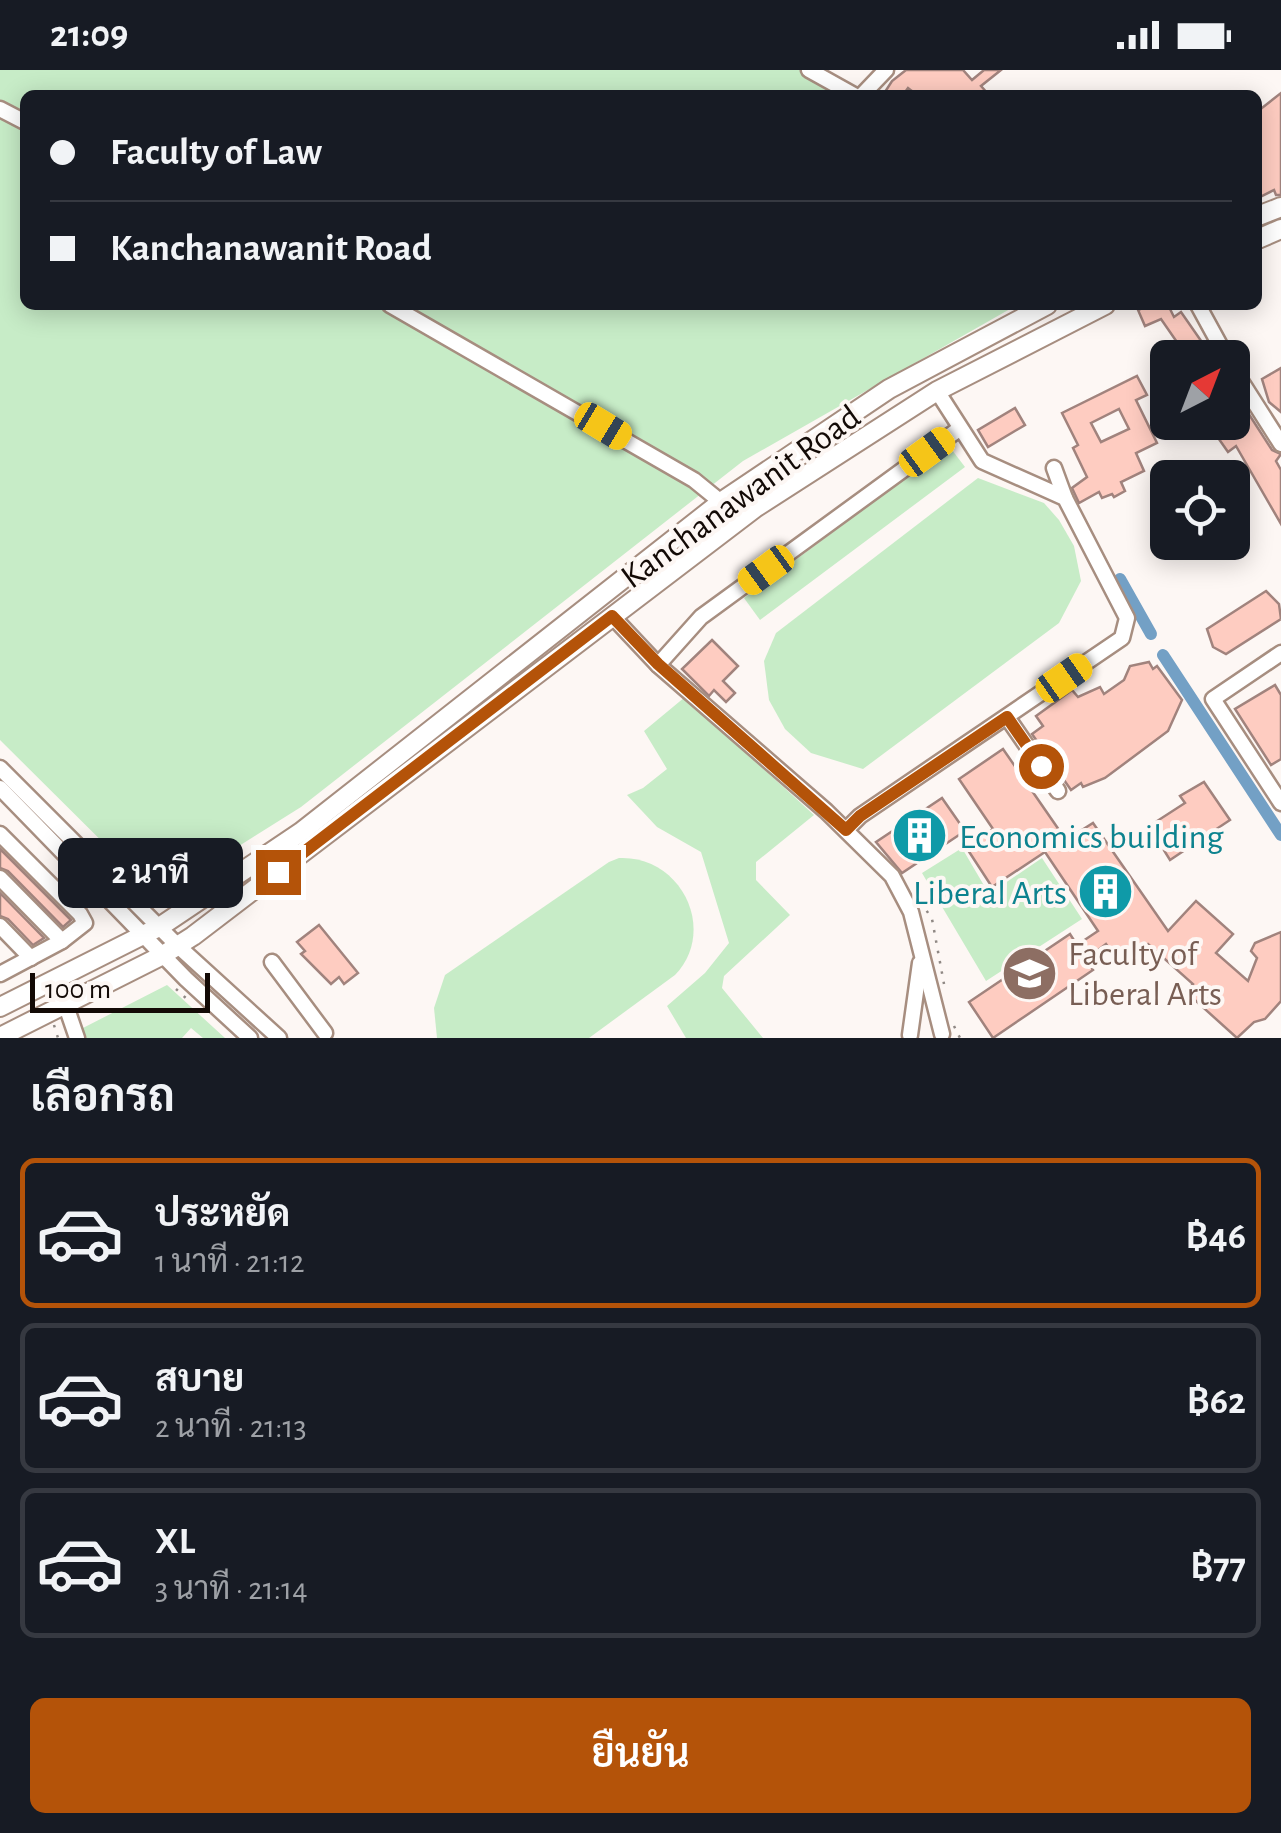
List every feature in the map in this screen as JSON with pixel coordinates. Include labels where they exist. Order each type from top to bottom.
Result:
[{"type":"main road","name":"Kanchanawanit Road","points":[[0,1008],[153,930],[301,832],[721,502],[890,389],[1038,310]]},
{"type":"main road","name":"Kanchanawanit Road","points":[[0,1038],[170,951],[356,814],[755,508],[936,391],[1095,310]]},
{"type":"main road","points":[[597,600],[612,616]]},
{"type":"street","points":[[809,70],[845,90]]},
{"type":"street","points":[[867,90],[886,70]]},
{"type":"street","points":[[399,310],[694,480],[721,502]]},
{"type":"street","points":[[1201,310],[1217,340]]},
{"type":"street","points":[[936,391],[982,461],[1065,498]]},
{"type":"street","points":[[1250,395],[1281,444]]},
{"type":"street","points":[[658,664],[701,617],[960,429]]},
{"type":"street","points":[[846,830],[860,816],[1122,638],[1126,618],[1065,498],[1054,468]]},
{"type":"street","points":[[612,616],[658,664],[877,858],[900,888],[911,912],[944,1036]]},
{"type":"street","points":[[1281,654],[1213,699],[1281,803]]},
{"type":"street","points":[[1007,717],[1058,791]]},
{"type":"street","points":[[0,768],[250,1038]]},
{"type":"street","points":[[0,788],[153,930]]},
{"type":"street","points":[[0,834],[84,919],[83,926],[62,941],[1,971]]},
{"type":"street","points":[[0,878],[62,941]]},
{"type":"street","points":[[0,926],[31,958]]},
{"type":"street","points":[[170,951],[279,1038]]},
{"type":"street","points":[[909,1037],[921,957]]},
{"type":"street","points":[[272,962],[326,1033]]},
{"type":"street","points":[[66,1006],[77,1038]]},
{"type":"street","points":[[909,1037],[926,1026],[944,1036]]},
{"type":"path","points":[[915,891],[932,919],[946,997]]},
{"type":"path","points":[[952,1021],[960,1038]]},
{"type":"green space","points":[[0,70],[801,70],[838,90],[20,90],[20,310],[1008,310],[743,461],[301,807],[158,897],[0,740]]},
{"type":"green space","points":[[949,446],[965,467],[760,620],[744,598]]},
{"type":"green space","points":[[978,478],[1044,503],[1074,546],[1081,581],[1059,623],[863,769],[811,753],[785,729],[769,700],[764,661],[776,633]]},
{"type":"green space","points":[[685,697],[814,815],[756,862],[756,880],[790,915],[724,976],[722,988],[763,1038],[686,1038],[667,1006],[705,973],[729,943],[701,852],[657,827],[627,795],[667,769],[644,731]]},
{"type":"green space","points":[[962,848],[989,894],[1042,858],[1082,919],[986,981],[922,873]]},
{"type":"green space","points":[[619,858],[641,860],[660,869],[686,898],[693,917],[693,937],[687,957],[675,975],[589,1038],[437,1038],[434,1008],[445,975]]},
{"type":"green space","points":[[167,985],[225,1038],[203,1038],[191,1028],[182,1038],[83,1038],[81,1029]]},
{"type":"building","points":[[906,70],[963,70],[972,80],[984,70],[1001,70],[981,86],[985,90],[886,90]]},
{"type":"building","points":[[1281,93],[1281,195],[1274,190],[1262,196],[1262,108]]},
{"type":"building","points":[[1138,310],[1170,310],[1174,317],[1181,312],[1200,340],[1176,340],[1161,319],[1145,326]]},
{"type":"building","points":[[1281,368],[1281,412],[1269,402],[1262,379]]},
{"type":"building","points":[[1137,376],[1147,395],[1136,400],[1150,429],[1150,440],[1157,443],[1136,453],[1144,471],[1121,482],[1125,491],[1114,497],[1112,494],[1102,498],[1099,492],[1079,503],[1072,488],[1087,477],[1073,448],[1078,445],[1062,413]],"holes":[[[1119,409],[1129,429],[1101,442],[1091,423]]]},
{"type":"building","points":[[1015,408],[1025,425],[988,447],[978,430]]},
{"type":"building","points":[[1250,416],[1272,450],[1281,454],[1276,461],[1281,470],[1281,524],[1250,470],[1250,460],[1244,460],[1236,446],[1228,452],[1220,440],[1250,440]]},
{"type":"building","points":[[1266,591],[1279,604],[1281,619],[1226,654],[1213,647],[1207,629]]},
{"type":"building","points":[[712,640],[738,666],[723,681],[735,693],[726,702],[714,690],[709,696],[682,669]]},
{"type":"building","points":[[1149,662],[1153,669],[1157,666],[1182,700],[1168,731],[1105,778],[1083,787],[1081,783],[1071,790],[1032,734],[1043,726],[1036,716],[1072,690],[1078,697],[1100,687],[1104,694],[1124,680],[1130,666]]},
{"type":"building","points":[[1275,685],[1281,695],[1281,759],[1271,765],[1235,709]]},
{"type":"building","points":[[1003,749],[1066,840],[1093,823],[1168,931],[1196,901],[1233,934],[1216,953],[1248,981],[1257,958],[1251,951],[1255,943],[1281,932],[1281,1001],[1265,1019],[1254,1022],[1237,1038],[1186,992],[1193,984],[1148,944],[1120,963],[1106,944],[1086,959],[1093,970],[993,1038],[969,1002],[1070,934],[1077,945],[1098,931],[1045,852],[992,887],[966,847],[993,829],[959,779]]},
{"type":"building","points":[[1204,782],[1230,820],[1170,860],[1157,839],[1162,835],[1154,823],[1185,803],[1180,796]]},
{"type":"building","name":"Economics building","points":[[942,798],[965,831],[902,873],[876,842]]},
{"type":"building","points":[[0,849],[71,920],[63,927],[8,871],[0,868]]},
{"type":"building","points":[[0,893],[44,938],[33,945],[8,919],[0,916]]},
{"type":"building","points":[[319,925],[358,973],[344,984],[339,977],[331,984],[301,954],[305,951],[297,942]]},
{"type":"waterway","points":[[1120,579],[1151,634]]},
{"type":"waterway","points":[[1163,655],[1281,835]]},
{"type":"place","name":"Economics building","points":[[920,836]]},
{"type":"place","name":"Liberal Arts","points":[[1106,892]]},
{"type":"place","name":"Faculty of Liberal Arts","points":[[1029,973]]},
{"type":"route","points":[[278,872],[612,616],[658,664],[846,830],[860,816],[1007,717],[1041,766]]}]
